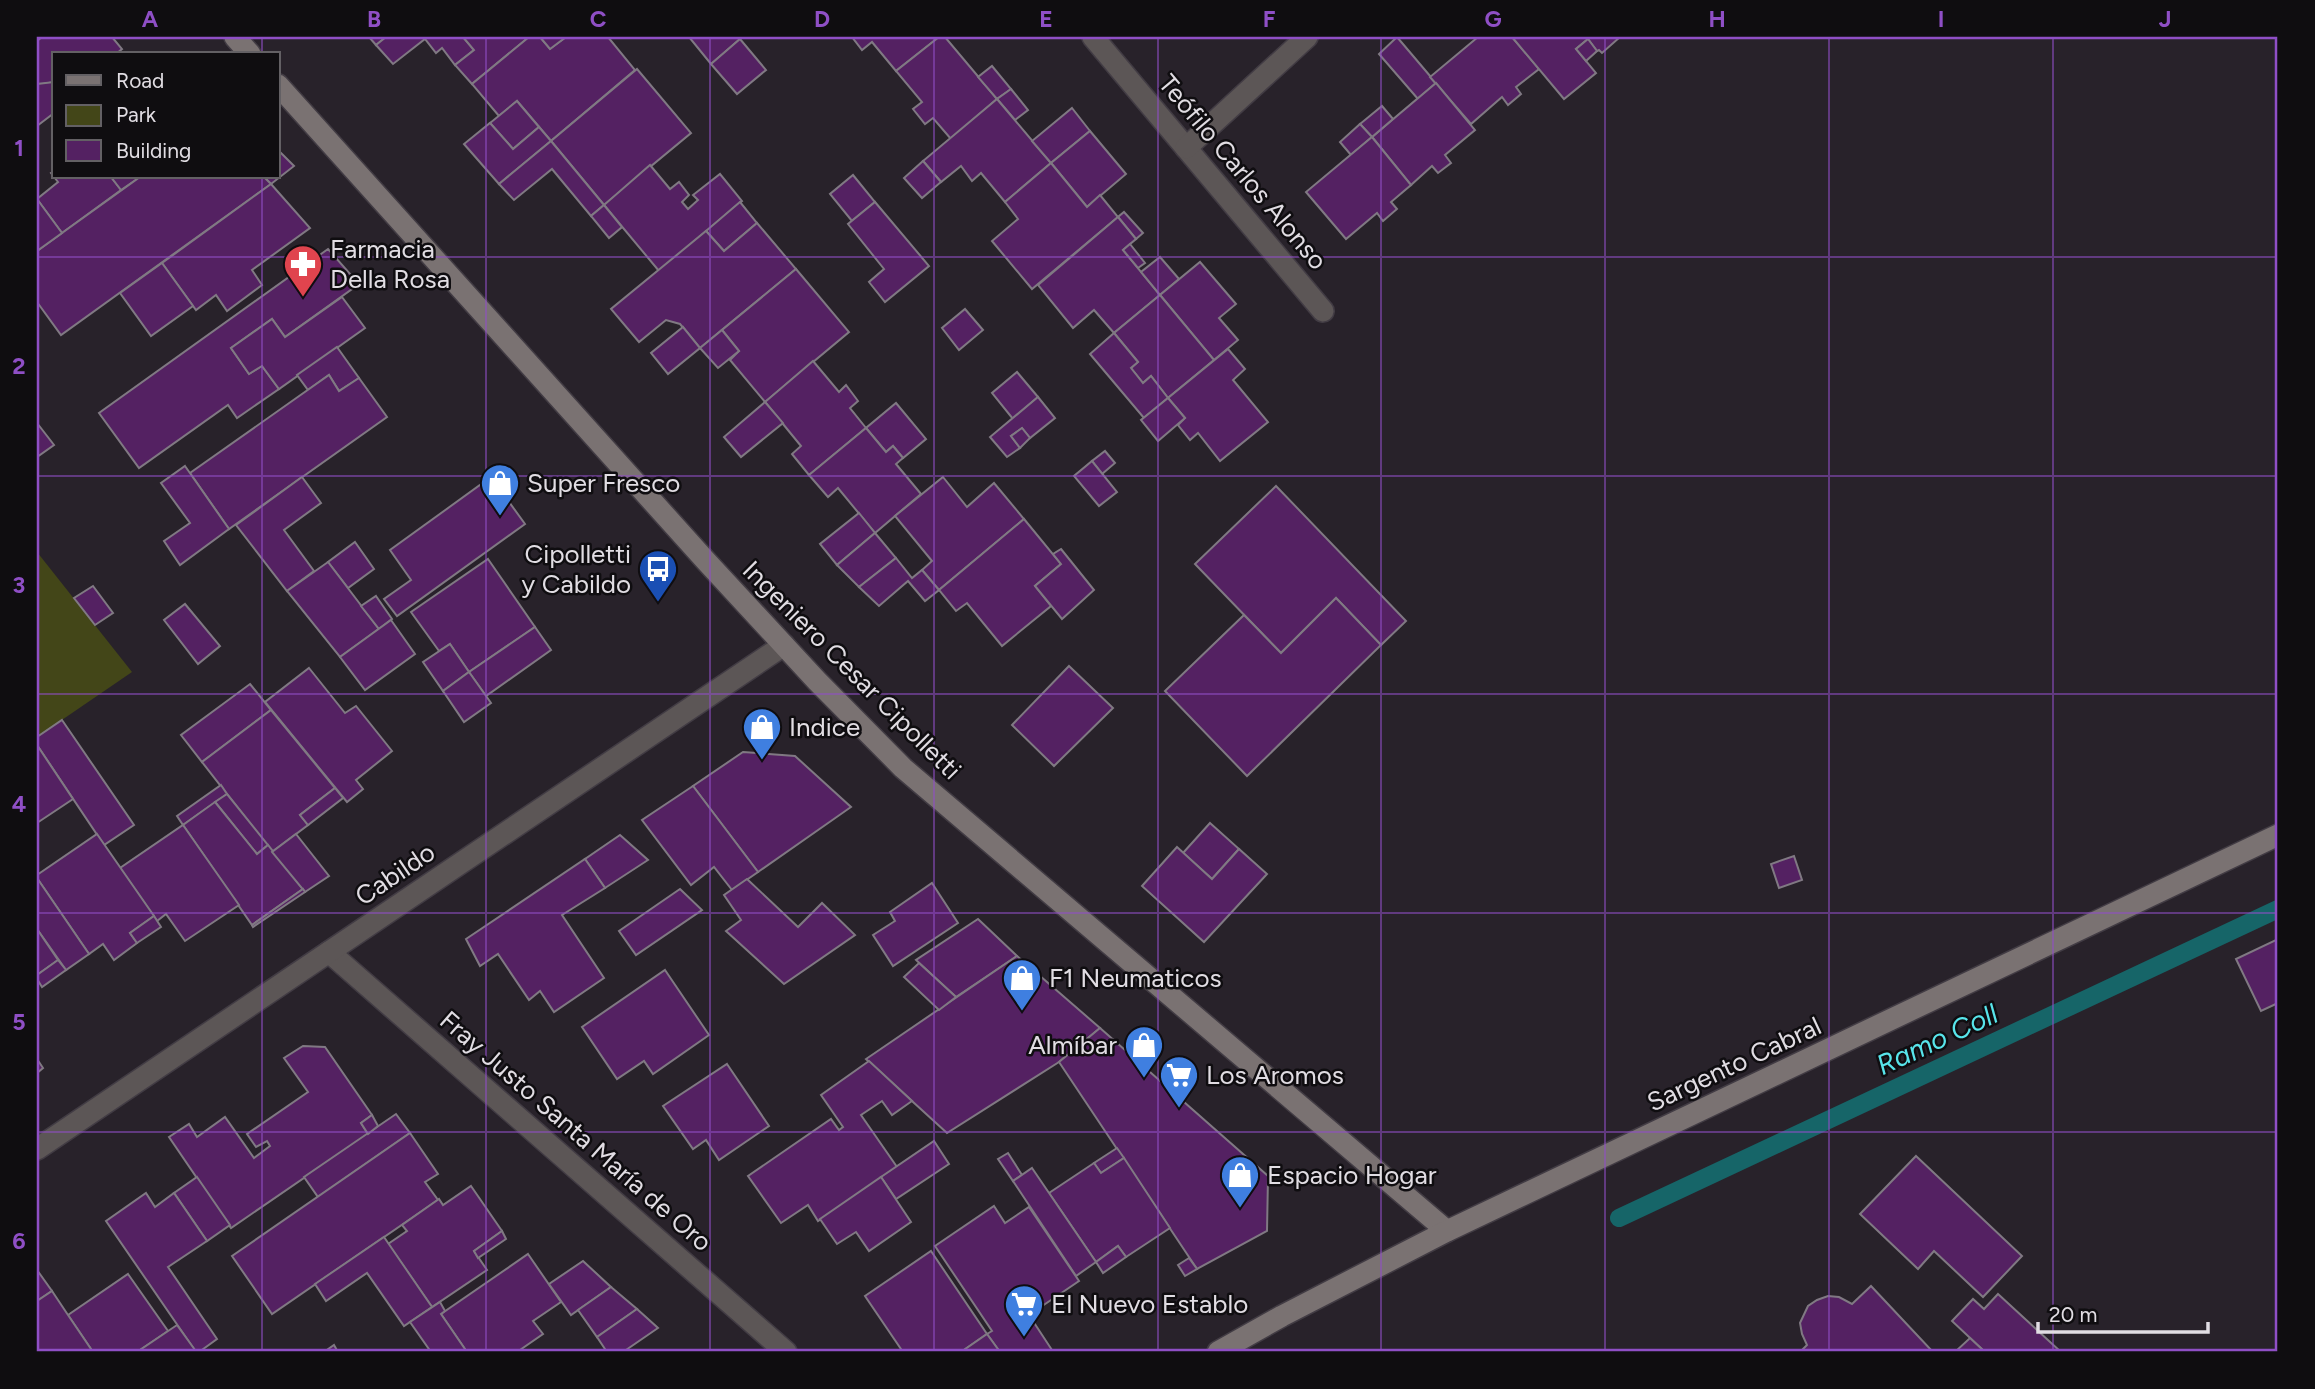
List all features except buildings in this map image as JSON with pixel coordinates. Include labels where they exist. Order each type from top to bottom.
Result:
[{"type":"main road","points":[[235,37],[248,52]]},
{"type":"main road","name":"Ingeniero Cesar Cipolletti","points":[[280,87],[784,645],[903,768],[1447,1231]]},
{"type":"main road","name":"Sargento Cabral","points":[[1218,1352],[1447,1231],[2278,835]]},
{"type":"street","name":"Teófilo Carlos Alonso","points":[[1093,37],[1323,311]]},
{"type":"street","points":[[1186,148],[1307,37]]},
{"type":"street","name":"Cabildo","points":[[37,1149],[784,645]]},
{"type":"street","name":"Fray Justo Santa María de Oro","points":[[329,952],[786,1352]]},
{"type":"green space","points":[[37,552],[132,672],[37,737]]},
{"type":"waterway","name":"Ramo Coll","points":[[1619,1218],[2278,909]]},
{"type":"place","name":"Farmacia Della Rosa","points":[[303,298]]},
{"type":"place","name":"Super Fresco","points":[[500,517]]},
{"type":"place","name":"Cipolletti y Cabildo","points":[[658,603]]},
{"type":"place","name":"Indice","points":[[762,761]]},
{"type":"place","name":"F1 Neumaticos","points":[[1022,1012]]},
{"type":"place","name":"Almíbar","points":[[1144,1079]]},
{"type":"place","name":"Los Aromos","points":[[1179,1109]]},
{"type":"place","name":"Espacio Hogar","points":[[1240,1209]]},
{"type":"place","name":"El Nuevo Establo","points":[[1024,1338]]}]
